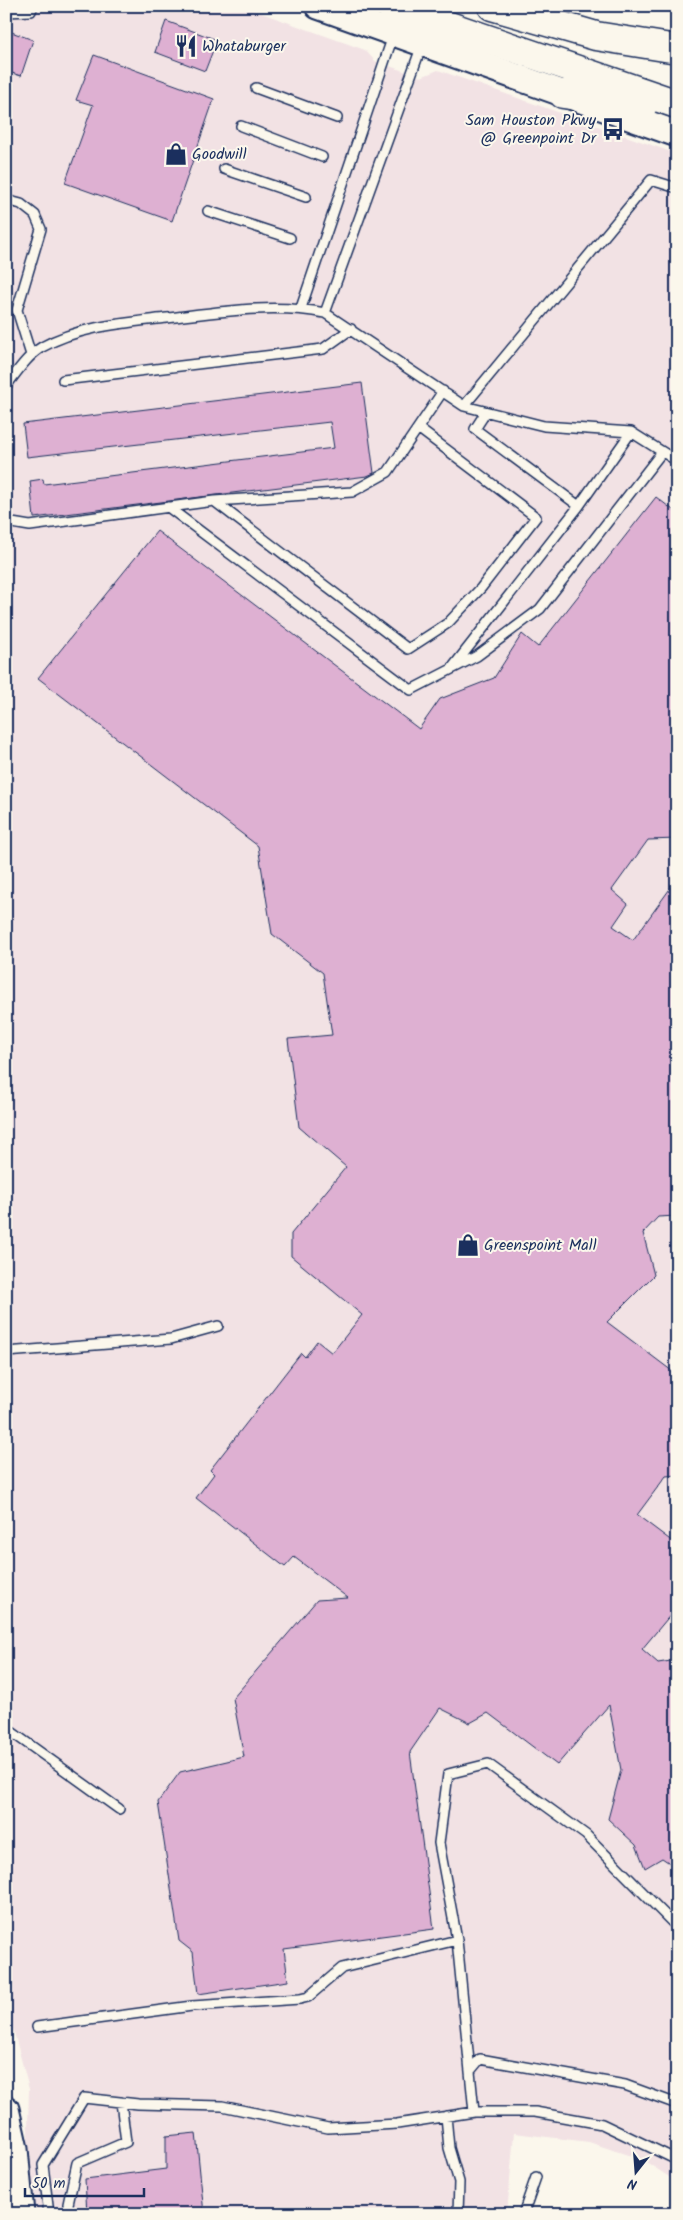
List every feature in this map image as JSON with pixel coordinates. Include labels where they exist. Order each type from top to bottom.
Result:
[{"type":"highway","points":[[391,6],[677,104]]},
{"type":"highway","points":[[492,6],[596,36],[677,50]]},
{"type":"highway","points":[[563,94],[677,109]]},
{"type":"main road","points":[[318,6],[677,134]]},
{"type":"main road","points":[[6,2109],[15,2149],[21,2214]]},
{"type":"lane","points":[[6,12],[31,11],[33,6]]},
{"type":"lane","points":[[301,308],[394,33]]},
{"type":"lane","points":[[325,313],[422,43]]},
{"type":"lane","points":[[256,88],[337,118]]},
{"type":"lane","points":[[241,126],[322,157]]},
{"type":"lane","points":[[224,170],[306,197]]},
{"type":"lane","points":[[464,406],[651,180],[677,188]]},
{"type":"lane","points":[[6,200],[20,204],[35,216],[40,229],[18,310],[31,355]]},
{"type":"lane","points":[[208,211],[290,238]]},
{"type":"lane","points":[[6,386],[31,355],[43,347],[94,327],[230,310],[301,308],[325,313],[464,406],[544,426],[630,432],[677,461]]},
{"type":"lane","points":[[63,380],[323,349],[350,329]]},
{"type":"lane","points":[[6,522],[30,526],[214,502],[352,492],[388,472],[442,391]]},
{"type":"lane","points":[[486,412],[476,429],[579,506]]},
{"type":"lane","points":[[214,502],[408,649],[448,623],[481,588],[536,517],[418,428]]},
{"type":"lane","points":[[451,670],[579,506],[630,432]]},
{"type":"lane","points":[[168,507],[410,690],[477,656],[540,609],[662,452]]},
{"type":"lane","points":[[6,1352],[171,1339],[218,1326]]},
{"type":"lane","points":[[6,1728],[119,1809]]},
{"type":"lane","points":[[474,2112],[457,1940],[440,1843],[448,1774],[488,1764],[586,1835],[677,1927]]},
{"type":"lane","points":[[37,2026],[192,2006],[300,1999],[308,1997],[342,1968],[457,1940]]},
{"type":"lane","points":[[470,2071],[480,2059],[625,2085],[677,2104]]},
{"type":"lane","points":[[49,2214],[43,2165],[84,2098],[121,2102],[222,2106],[328,2128],[397,2124],[474,2112],[535,2112],[602,2124],[677,2160]]},
{"type":"lane","points":[[69,2214],[68,2204],[77,2163],[126,2142],[121,2102]]},
{"type":"lane","points":[[446,2116],[449,2148],[459,2182],[458,2214]]},
{"type":"lane","points":[[523,2214],[536,2177]]},
{"type":"shaded area","points":[[6,6],[242,6],[365,50],[375,61],[421,77],[438,70],[677,154],[677,2182],[643,2160],[589,2142],[514,2133],[507,2214],[32,2214],[27,2168],[29,2089],[6,2002]]},
{"type":"building","name":"Whataburger","points":[[166,21],[217,40],[205,71],[155,52]]},
{"type":"building","points":[[6,30],[33,40],[21,76],[6,71]]},
{"type":"building","points":[[94,55],[214,99],[172,221],[65,183],[93,105],[76,100]]},
{"type":"building","points":[[362,383],[374,473],[367,476],[34,518],[30,481],[43,479],[44,484],[334,448],[330,422],[27,457],[23,424]]},
{"type":"building","name":"Greenspoint Mall","points":[[656,497],[677,513],[677,839],[648,840],[612,890],[628,904],[613,926],[633,940],[677,879],[677,1216],[658,1217],[643,1233],[654,1275],[607,1322],[672,1371],[677,1397],[677,1475],[666,1476],[637,1515],[677,1545],[677,1607],[642,1649],[658,1663],[677,1660],[677,1868],[662,1858],[645,1868],[636,1845],[608,1819],[621,1770],[609,1705],[557,1765],[488,1713],[470,1723],[440,1708],[410,1752],[434,1929],[284,1949],[288,1981],[198,1994],[193,1952],[179,1941],[158,1802],[180,1772],[244,1757],[233,1698],[317,1600],[348,1598],[294,1557],[285,1567],[196,1498],[214,1474],[210,1470],[301,1353],[305,1357],[317,1341],[332,1353],[362,1315],[291,1256],[291,1234],[346,1167],[299,1127],[288,1039],[332,1035],[323,973],[272,934],[258,846],[38,678],[157,531],[419,729],[440,699],[494,678],[522,634],[538,647]]},
{"type":"building","points":[[196,2133],[204,2214],[87,2214],[85,2179],[166,2169],[166,2136]]},
{"type":"place","name":"Whataburger","points":[[186,46]]},
{"type":"place","name":"Sam Houston Pkwy @ Greenpoint Dr","points":[[613,129]]},
{"type":"place","name":"Goodwill","points":[[176,154]]},
{"type":"place","name":"Greenspoint Mall","points":[[468,1245]]}]
